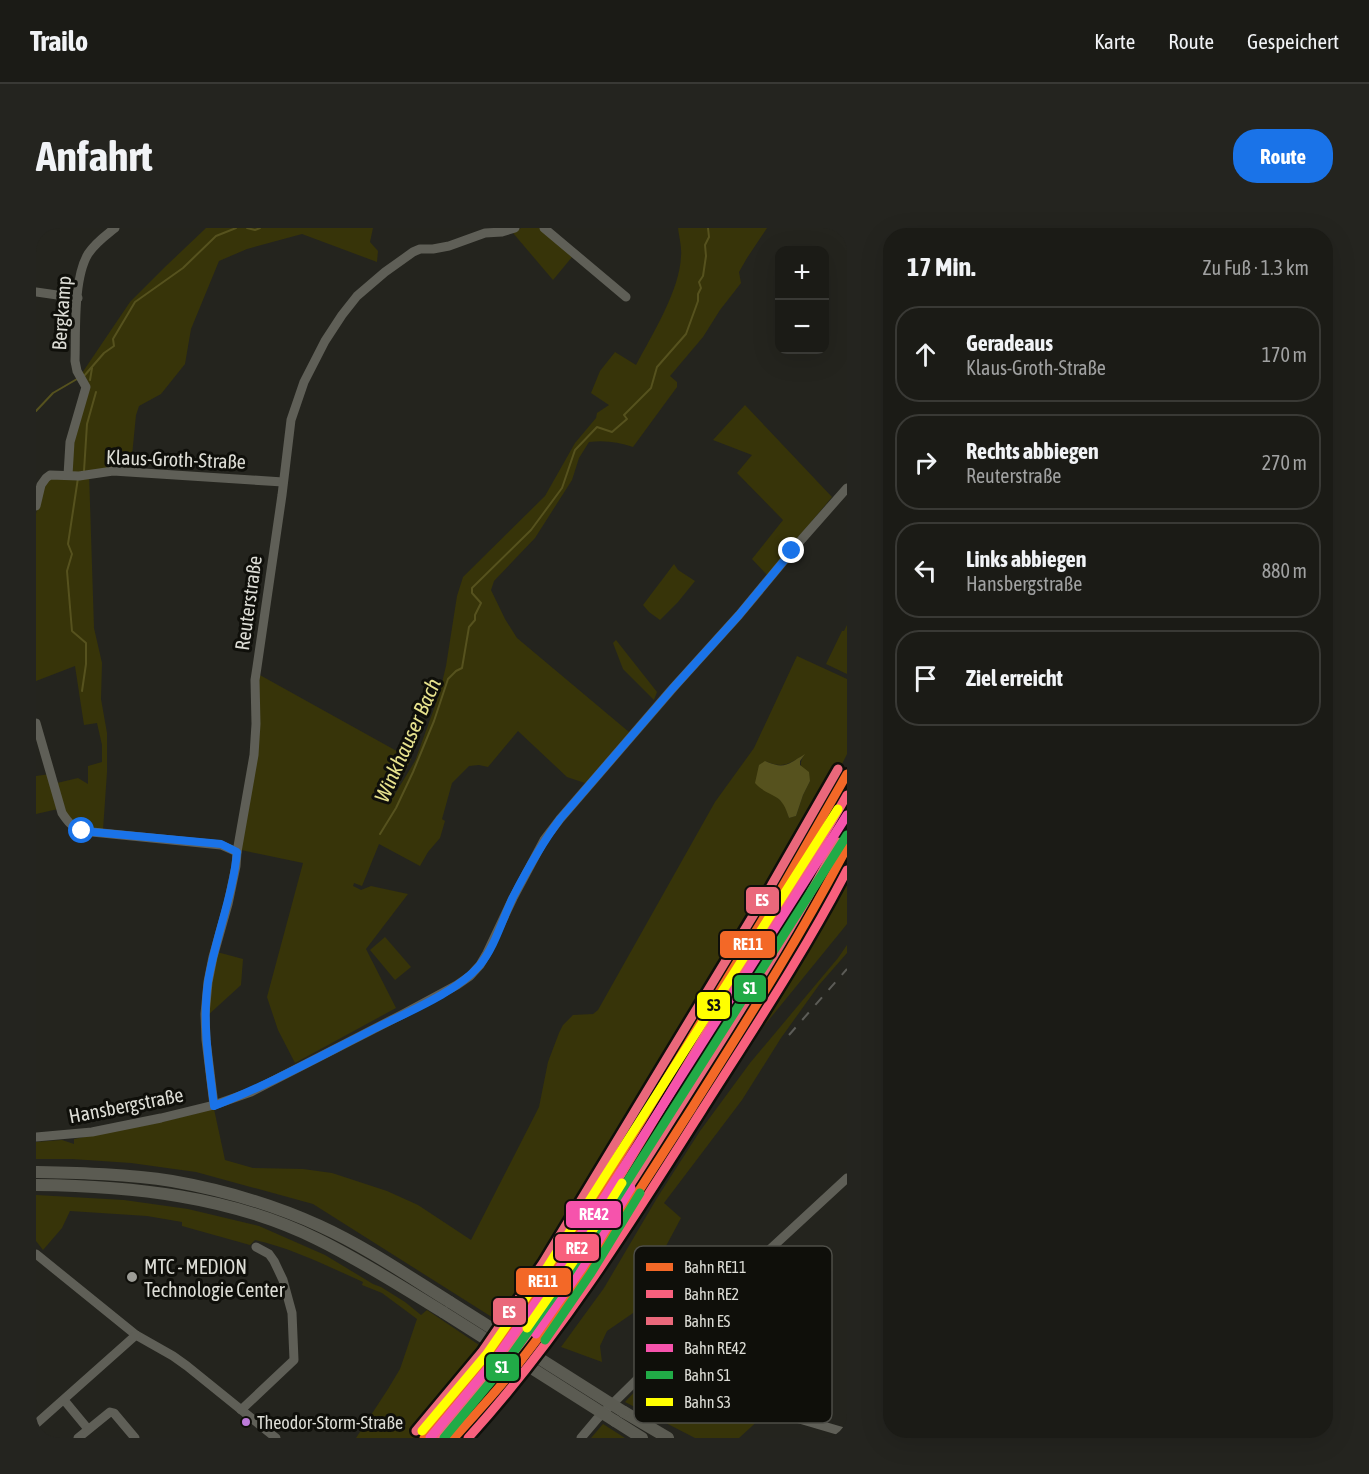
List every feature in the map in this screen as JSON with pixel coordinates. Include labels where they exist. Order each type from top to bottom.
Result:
[{"type":"highway","points":[[36,1172],[127,1176],[172,1181],[219,1191],[262,1204],[321,1227],[361,1248],[642,1438]]},
{"type":"highway","points":[[36,1185],[127,1189],[170,1194],[216,1203],[261,1216],[315,1238],[447,1307],[634,1418]]},
{"type":"highway","points":[[643,1423],[668,1438]]},
{"type":"street","name":"Bergkamp","points":[[68,475],[70,442],[86,387],[75,361],[82,267],[96,244],[115,228]]},
{"type":"street","name":"Reuterstraße","points":[[214,1106],[205,1014],[211,965],[236,866],[253,766],[256,724],[255,680],[291,420],[303,382],[334,326],[357,296],[403,258],[420,249],[449,246],[485,233],[514,228]]},
{"type":"street","points":[[544,228],[626,297]]},
{"type":"street","points":[[36,292],[78,298]]},
{"type":"street","name":"Klaus-Groth-Straße","points":[[36,506],[41,485],[50,476],[79,476],[121,471],[283,482]]},
{"type":"street","name":"Hansbergstraße","points":[[36,1137],[92,1132],[214,1106],[251,1092],[431,1000],[470,976],[487,953],[544,840],[560,819],[847,488]]},
{"type":"street","points":[[36,723],[62,813],[75,828],[82,831],[221,844],[237,852]]},
{"type":"street","points":[[774,1246],[847,1178]]},
{"type":"street","points":[[241,1410],[294,1360],[292,1313],[283,1280],[269,1254],[256,1247]]},
{"type":"street","points":[[36,1254],[136,1335],[180,1360],[270,1436]]},
{"type":"street","points":[[36,1424],[136,1335]]},
{"type":"street","points":[[581,1438],[597,1419],[634,1384]]},
{"type":"street","points":[[64,1400],[88,1429]]},
{"type":"street","points":[[78,1438],[110,1412],[114,1413],[135,1438]]},
{"type":"street","points":[[813,1423],[847,1433]]},
{"type":"shaded area","points":[[206,228],[373,228],[370,242],[378,251],[377,262],[302,234],[247,249],[219,261],[191,329],[185,364],[161,394],[139,406],[131,466],[128,469],[89,472],[94,628],[102,663],[101,699],[107,733],[107,772],[103,830],[86,829],[67,818],[57,783],[78,778],[88,784],[88,766],[102,762],[102,745],[97,723],[84,725],[75,666],[36,681],[36,514],[39,498],[48,479],[71,477],[72,443],[87,387],[80,376],[130,302]]},
{"type":"shaded area","points":[[521,228],[540,228],[572,257],[553,280],[513,233]]},
{"type":"shaded area","points":[[678,228],[767,228],[739,272],[741,283],[703,337],[670,376],[677,382],[677,387],[633,447],[611,442],[589,442],[579,458],[572,480],[535,538],[494,581],[491,590],[517,638],[629,732],[585,783],[567,777],[518,731],[488,767],[469,766],[452,783],[442,819],[445,821],[440,838],[420,866],[379,844],[362,886],[354,883],[353,886],[361,890],[371,886],[408,894],[366,949],[396,1008],[295,1063],[278,1030],[267,997],[303,863],[241,850],[258,674],[411,759],[387,807],[415,761],[439,695],[457,596],[463,577],[545,496],[575,443],[596,418],[597,413],[609,405],[591,393],[600,371],[615,352],[636,365],[671,298],[676,283],[681,253]]},
{"type":"shaded area","points":[[745,405],[832,497],[767,575],[752,559],[783,520],[737,473],[752,455],[713,440]]},
{"type":"shaded area","points":[[674,564],[678,570],[695,581],[660,620],[643,605]]},
{"type":"shaded area","points":[[847,625],[847,674],[826,664]]},
{"type":"shaded area","points":[[616,640],[657,692],[654,700],[623,669],[613,643]]},
{"type":"shaded area","points":[[797,656],[847,679],[847,754],[832,784],[636,1118],[538,1279],[506,1326],[313,1204],[196,1172],[131,1163],[36,1159],[36,1142],[62,1140],[74,1144],[74,1139],[162,1122],[214,1109],[225,1160],[253,1168],[303,1169],[332,1173],[387,1191],[418,1205],[471,1240],[539,1107],[548,1062],[563,1025],[573,1015],[593,1014],[598,1010],[715,802],[754,748]],"holes":[[[804,755],[802,768],[810,781],[796,816],[789,818],[785,805],[775,795],[765,761],[781,765]]]},
{"type":"shaded area","points":[[805,754],[800,765],[809,772],[810,781],[796,816],[789,818],[783,803],[755,783],[759,765],[765,761],[786,765]]},
{"type":"shaded area","points":[[50,774],[58,809],[36,814],[36,776]]},
{"type":"shaded area","points":[[847,783],[847,807],[801,880],[786,889]]},
{"type":"shaded area","points":[[847,830],[847,837],[816,898],[781,958],[663,1146],[659,1146],[738,1003]]},
{"type":"shaded area","points":[[847,863],[847,924],[720,1083],[685,1134],[591,1286],[552,1343],[512,1392],[468,1438],[459,1438],[521,1368],[576,1294],[758,1015],[816,931],[813,928]]},
{"type":"shaded area","points":[[385,937],[411,967],[395,980],[370,950]]},
{"type":"shaded area","points":[[847,945],[847,953],[819,985],[781,1038],[742,1100],[664,1203],[681,1218],[666,1246],[634,1246],[634,1312],[607,1331],[600,1346],[602,1362],[561,1347],[604,1288],[700,1131],[750,1063]]},
{"type":"shaded area","points":[[217,952],[243,959],[241,985],[207,1016]]},
{"type":"shaded area","points":[[677,1090],[620,1199],[566,1285],[533,1331],[479,1396],[442,1438],[436,1438],[489,1376],[553,1286]]},
{"type":"shaded area","points":[[36,1195],[124,1200],[188,1209],[259,1226],[325,1255],[405,1302],[421,1315],[427,1310],[488,1351],[463,1386],[417,1438],[356,1438],[400,1369],[417,1319],[382,1293],[362,1285],[363,1282],[310,1258],[269,1243],[255,1240],[250,1245],[182,1226],[182,1222],[147,1216],[70,1211],[62,1228],[43,1250],[36,1241]]},
{"type":"shaded area","points":[[634,1393],[634,1407],[625,1402]]},
{"type":"shaded area","points":[[666,1423],[755,1423],[739,1438],[695,1438]]},
{"type":"shaded area","points":[[603,1424],[625,1438],[591,1438]]},
{"type":"waterway","points":[[84,376],[104,353],[114,346],[113,339],[135,302],[183,268],[216,236],[236,228]]},
{"type":"waterway","points":[[247,228],[255,230],[260,228]]},
{"type":"waterway","name":"Winkhauser Bach","points":[[380,834],[396,808],[413,772],[448,679],[462,668],[469,627],[475,620],[481,603],[472,593],[472,588],[531,530],[562,488],[575,450],[597,427],[612,432],[627,419],[624,415],[651,388],[657,367],[686,334],[698,301],[701,288],[699,282],[703,276],[706,256],[705,245],[709,237],[708,228]]},
{"type":"waterway","points":[[90,380],[92,368]]},
{"type":"waterway","points":[[36,411],[53,393],[77,379]]},
{"type":"waterway","points":[[84,471],[87,424],[96,392]]},
{"type":"waterway","points":[[78,478],[68,544],[72,554],[67,571],[72,631],[86,643],[82,691]]},
{"type":"railway","points":[[789,1035],[847,969]]},
{"type":"rail line","name":"ES","points":[[416,1431],[482,1352],[543,1263],[771,886],[838,769]]},
{"type":"rail line","name":"RE11","points":[[424,1438],[490,1358],[552,1269],[780,891],[847,774]]},
{"type":"rail line","name":"RE2","points":[[438,1438],[498,1365],[561,1274],[789,896],[847,795]]},
{"type":"rail line","name":"S3","points":[[422,1431],[486,1355],[548,1266],[838,809]]},
{"type":"rail line","name":"RE42","points":[[430,1438],[494,1361],[557,1272],[847,815]]},
{"type":"rail line","name":"S1","points":[[444,1438],[503,1367],[566,1278],[847,835]]},
{"type":"rail line","name":"ES","points":[[446,1431],[528,1334],[595,1240],[763,974],[838,842]]},
{"type":"rail line","name":"RE11","points":[[454,1438],[519,1363],[565,1301],[608,1237],[752,1011],[811,914],[847,847]]},
{"type":"rail line","name":"RE2","points":[[468,1438],[533,1361],[620,1238],[777,992],[847,870]]},
{"type":"rail line","name":"S3","points":[[527,1328],[573,1262],[622,1183]]},
{"type":"rail line","name":"RE42","points":[[536,1334],[582,1268],[631,1188]]},
{"type":"rail line","name":"S1","points":[[545,1340],[591,1273],[640,1193]]},
{"type":"place","name":"MTC - MEDION Technologie Center","points":[[132,1277]]},
{"type":"place","name":"Theodor-Storm-Straße","points":[[246,1422]]},
{"type":"route","points":[[82,831],[221,844],[237,852],[228,904],[208,982],[205,1014],[206,1040],[214,1106],[251,1092],[440,995],[470,976],[487,953],[544,840],[792,551]]}]
